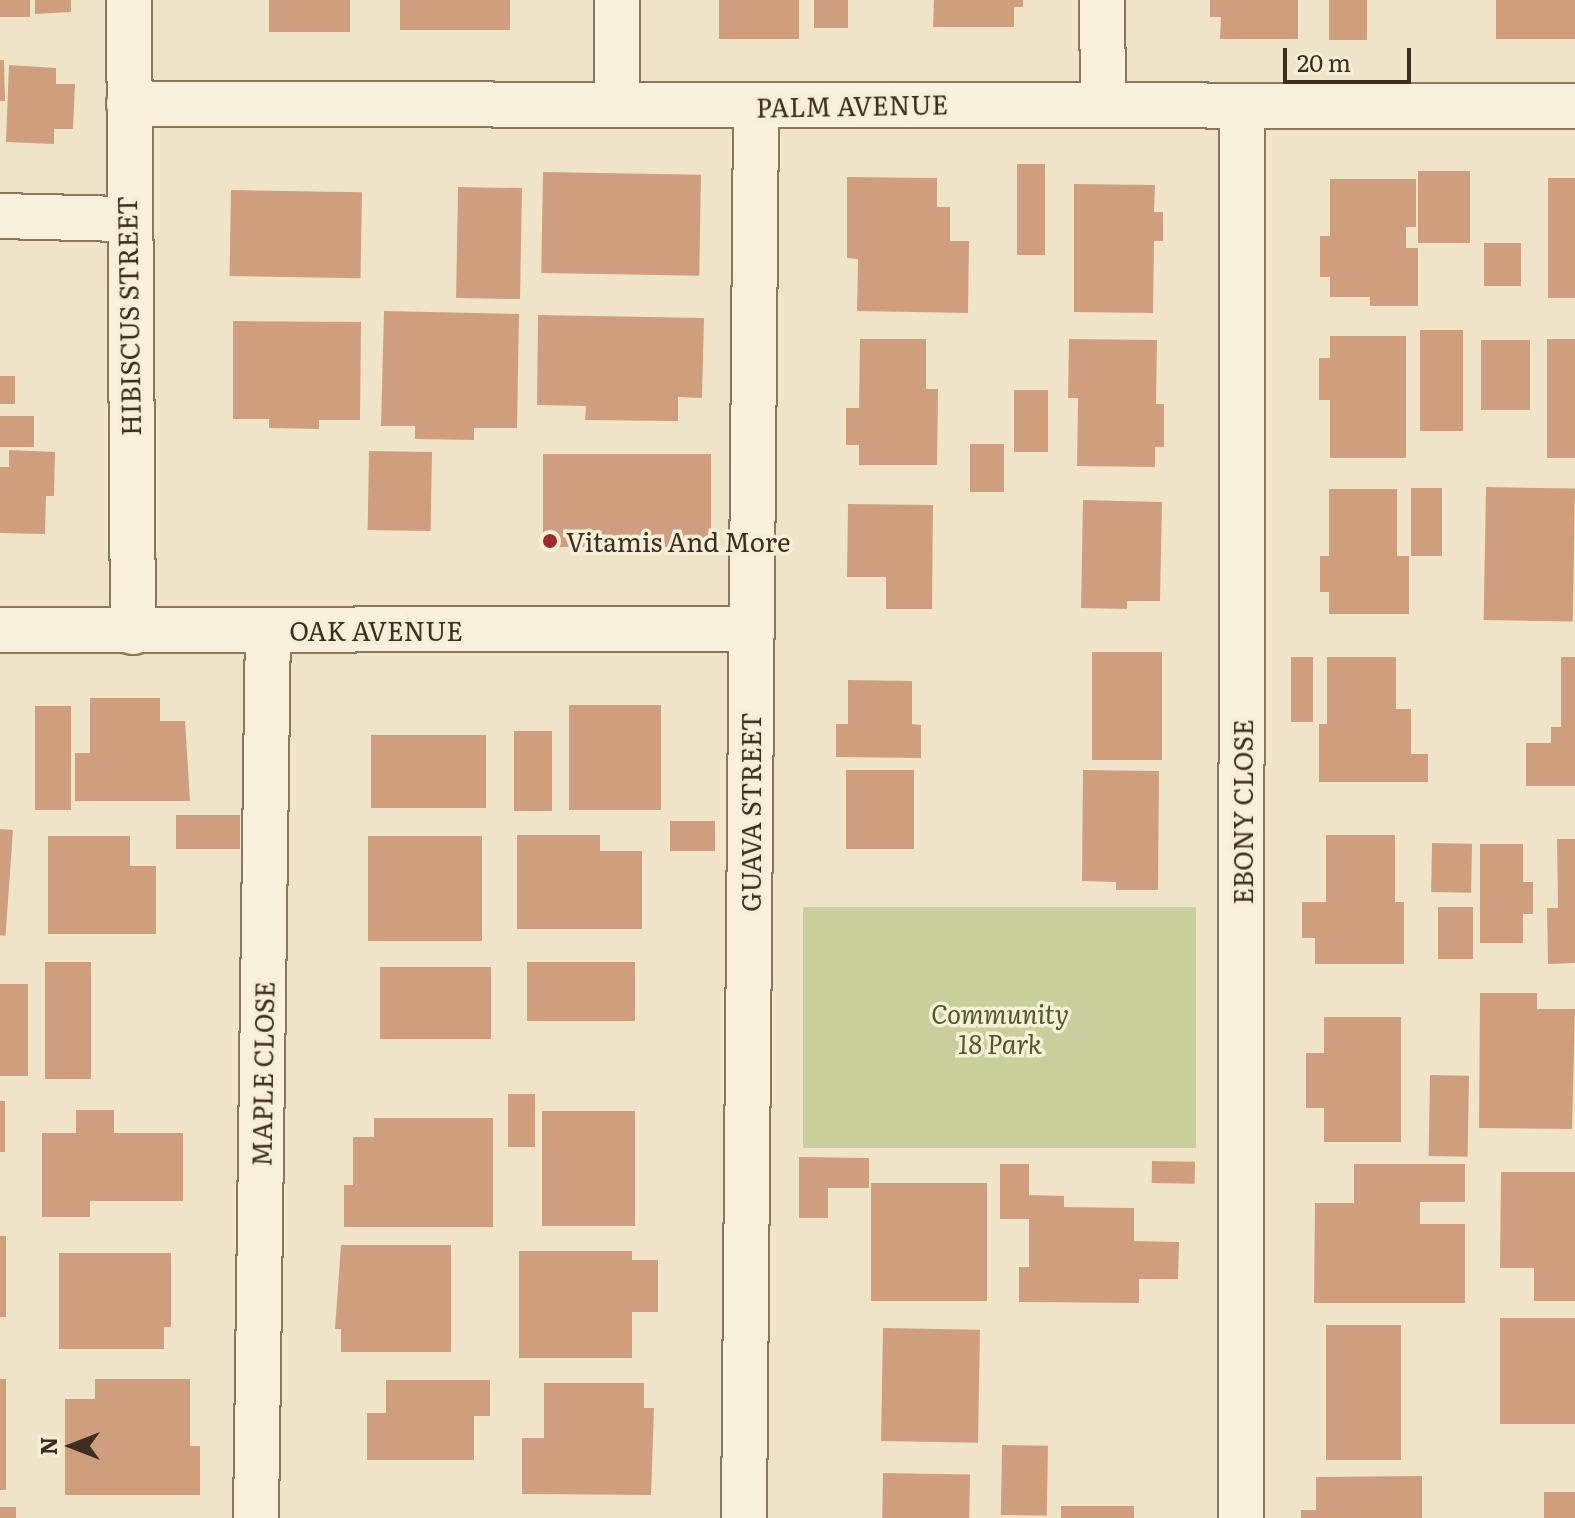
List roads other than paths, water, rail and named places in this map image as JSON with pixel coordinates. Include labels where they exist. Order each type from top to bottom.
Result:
[{"type":"street","name":"HIBISCUS STREET","points":[[129,0],[126,219],[133,632]]},
{"type":"street","points":[[617,0],[617,104]]},
{"type":"street","points":[[1102,0],[1103,102]]},
{"type":"street","name":"PALM AVENUE","points":[[129,104],[756,106],[1103,102],[1242,106],[1575,106]]},
{"type":"street","name":"GUAVA STREET","points":[[744,1518],[756,106]]},
{"type":"street","name":"EBONY CLOSE","points":[[1241,1518],[1242,106]]},
{"type":"street","points":[[0,216],[126,219]]},
{"type":"street","name":"OAK AVENUE","points":[[0,630],[752,629]]},
{"type":"street","name":"MAPLE CLOSE","points":[[256,1518],[268,630]]},
{"type":"place","name":"Vitamis And More","points":[[550,541]]},
{"type":"park label","name":"Community 18 Park","points":[[1000,1028]]}]
